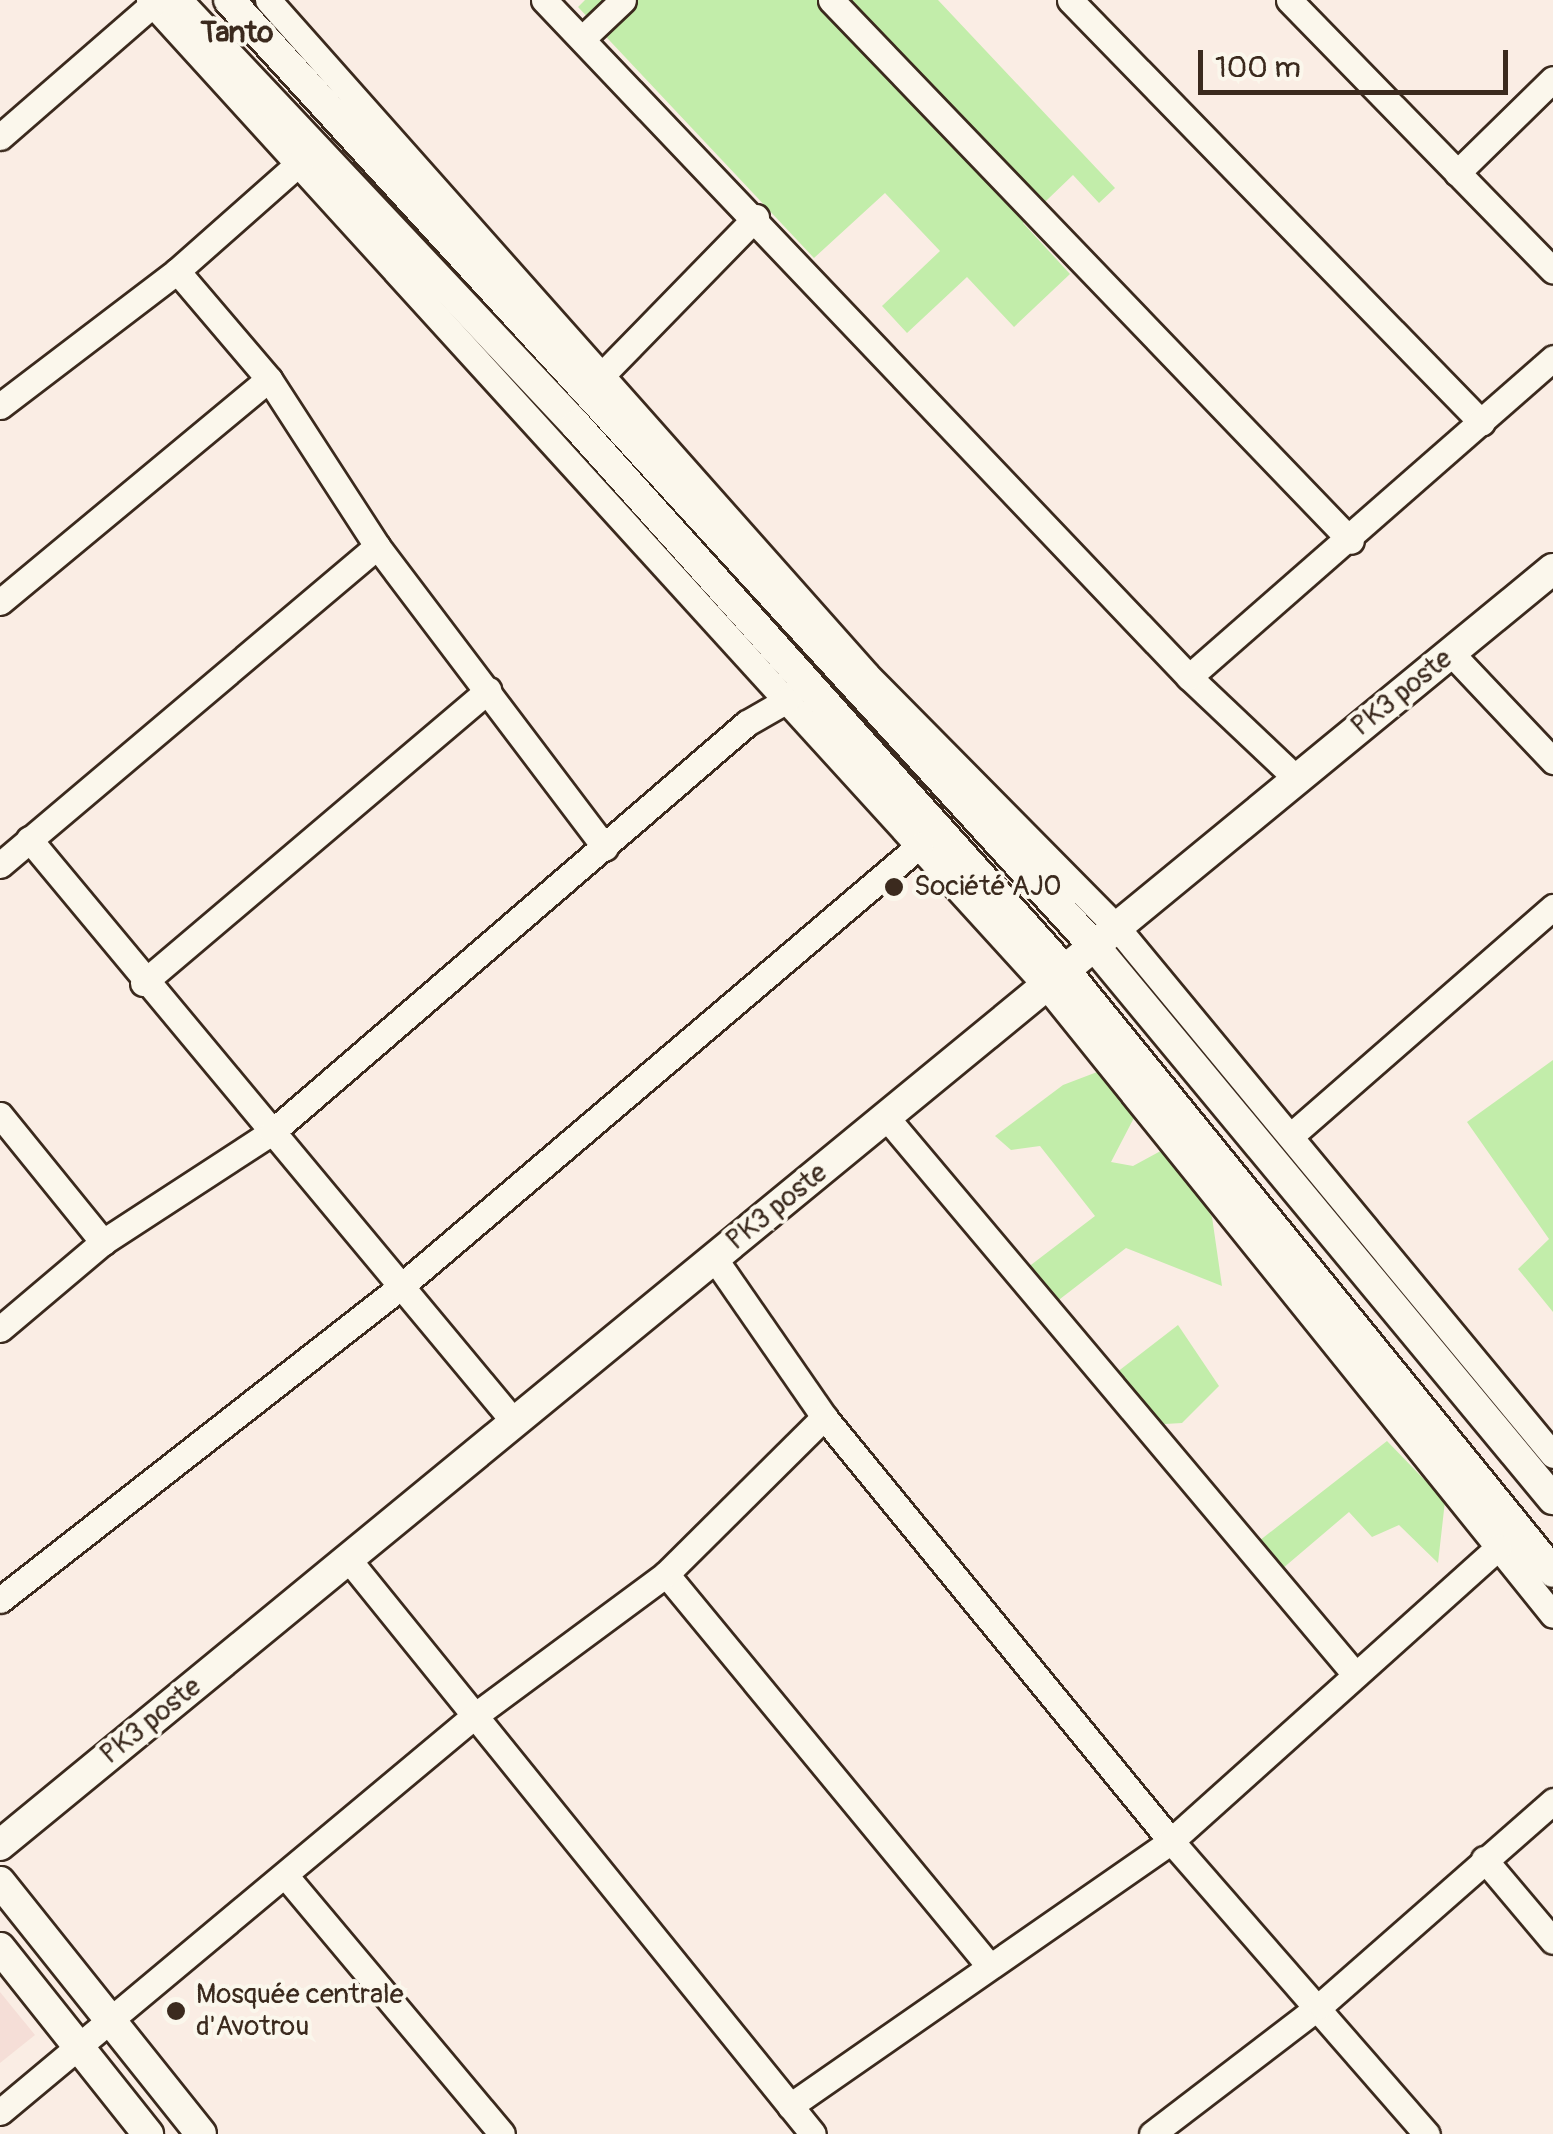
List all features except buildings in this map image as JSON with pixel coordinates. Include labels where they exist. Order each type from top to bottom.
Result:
[{"type":"street","points":[[229,0],[1294,1133],[1553,1454]]},
{"type":"street","points":[[268,0],[867,675],[1108,939],[1553,1499]]},
{"type":"street","points":[[544,0],[756,217],[1188,677],[1297,780]]},
{"type":"street","points":[[582,38],[623,0]]},
{"type":"street","points":[[830,0],[1351,541]]},
{"type":"street","points":[[1070,0],[1482,423]]},
{"type":"street","points":[[0,136],[159,2]]},
{"type":"street","points":[[159,2],[920,845],[1057,980],[1553,1614]]},
{"type":"street","points":[[159,2],[576,425],[1057,980],[1553,1572]]},
{"type":"street","points":[[1305,5],[1553,271]]},
{"type":"street","points":[[1458,173],[1553,79]]},
{"type":"street","points":[[0,406],[178,271],[300,162]]},
{"type":"street","points":[[601,376],[756,217]]},
{"type":"street","points":[[178,271],[269,379],[377,546],[606,848]]},
{"type":"street","points":[[1188,677],[1351,541],[1553,358]]},
{"type":"street","points":[[0,602],[269,379]]},
{"type":"street","points":[[0,865],[377,546]]},
{"type":"street","name":"PK3 poste","points":[[0,1844],[1108,939],[1553,570]]},
{"type":"street","points":[[1451,653],[1553,761]]},
{"type":"street","points":[[143,982],[489,690]]},
{"type":"street","points":[[0,1329],[103,1242],[272,1132],[747,724],[787,700]]},
{"type":"street","points":[[29,840],[143,982],[515,1423]]},
{"type":"street","points":[[0,1600],[399,1288],[920,845]]},
{"type":"street","points":[[1294,1133],[1553,907]]},
{"type":"street","points":[[0,1115],[103,1242]]},
{"type":"street","points":[[886,1117],[1353,1672]]},
{"type":"street","points":[[714,1258],[824,1417],[1171,1841],[1320,2004],[1427,2134]]},
{"type":"street","points":[[0,2112],[108,2021],[289,1880],[473,1718],[666,1574],[824,1417]]},
{"type":"street","points":[[790,2106],[986,1962],[1171,1841],[1353,1672],[1499,1546]]},
{"type":"street","points":[[348,1559],[813,2134]]},
{"type":"street","points":[[666,1574],[986,1962]]},
{"type":"street","points":[[1152,2134],[1320,2004],[1553,1801]]},
{"type":"street","points":[[1484,1858],[1553,1941]]},
{"type":"street","points":[[289,1880],[502,2134]]},
{"type":"street","points":[[0,1882],[201,2134]]},
{"type":"street","points":[[0,1948],[148,2134]]},
{"type":"shaded area","points":[[0,1992],[35,2035],[0,2063]]},
{"type":"green space","points":[[585,0],[938,0],[1115,188],[1099,203],[1073,175],[1023,223],[1070,274],[1014,327],[967,277],[907,333],[882,306],[940,251],[885,193],[814,258],[578,7]]},
{"type":"green space","points":[[1553,1060],[1553,1312],[1518,1269],[1549,1239],[1467,1122]]},
{"type":"green space","points":[[1105,1069],[1137,1112],[1111,1162],[1133,1166],[1168,1147],[1212,1217],[1222,1286],[1126,1248],[1051,1306],[1023,1271],[1095,1216],[1040,1146],[1011,1150],[995,1136],[1063,1085]]},
{"type":"green space","points":[[1178,1325],[1219,1386],[1182,1423],[1148,1425],[1112,1376]]},
{"type":"green space","points":[[1387,1441],[1445,1501],[1438,1563],[1399,1525],[1372,1537],[1349,1512],[1282,1569],[1259,1541]]},
{"type":"place","name":"Société AJO","points":[[894,887]]},
{"type":"place","name":"Mosquée centrale d'Avotrou","points":[[176,2011]]},
{"type":"district","name":"Tanto","points":[[237,33]]}]
